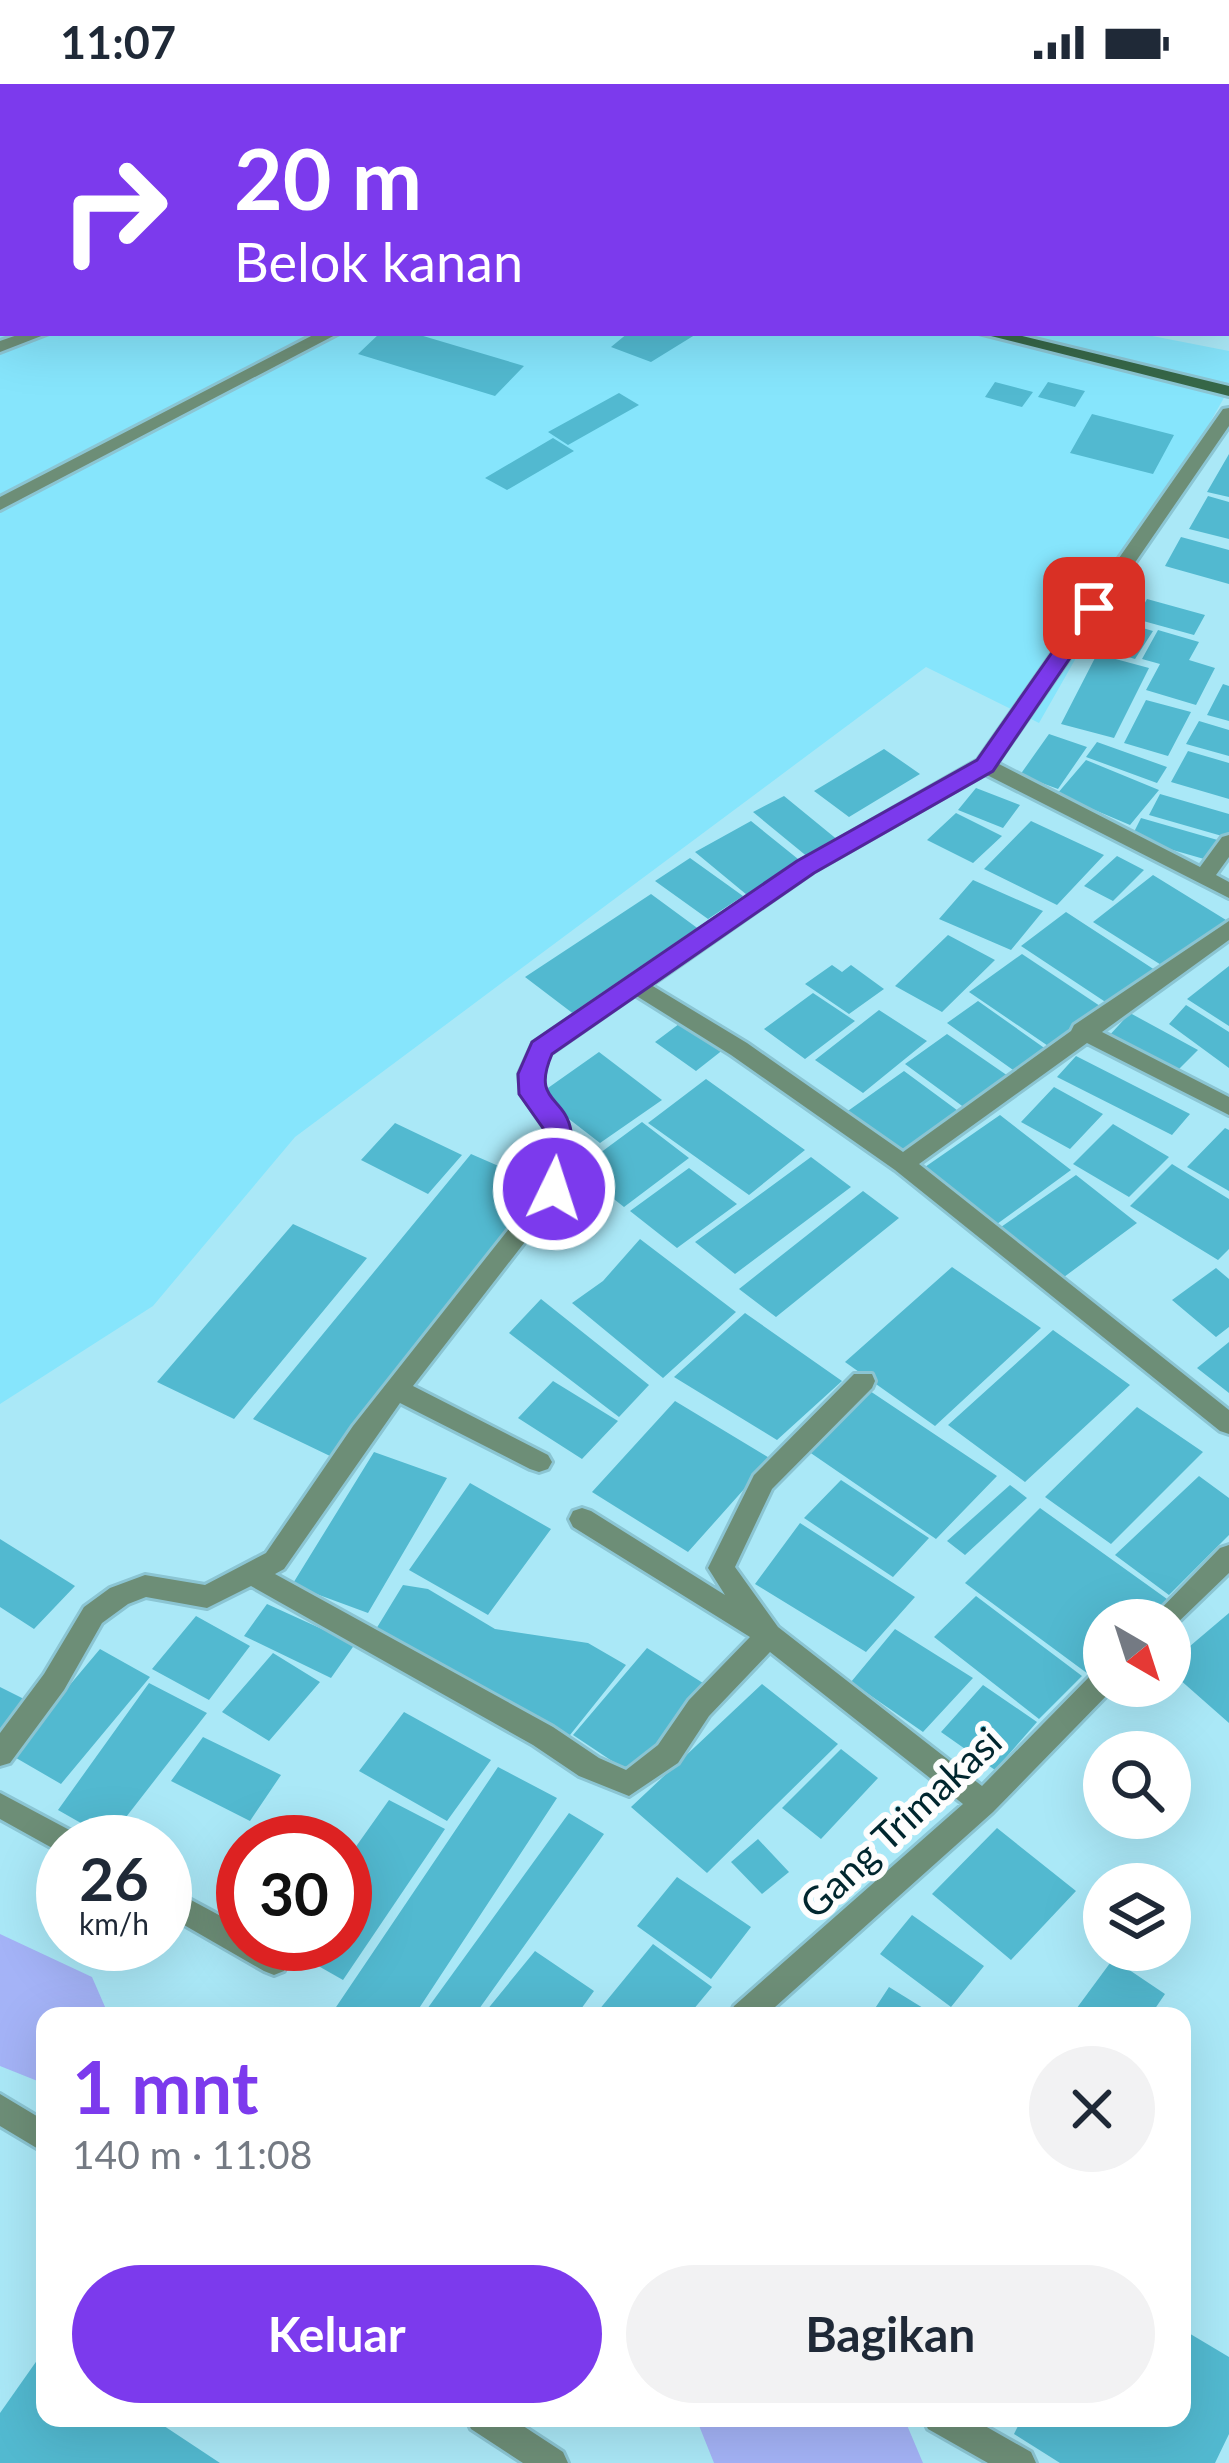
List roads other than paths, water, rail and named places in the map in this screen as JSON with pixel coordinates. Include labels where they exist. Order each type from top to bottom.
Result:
[{"type":"street","points":[[0,346],[31,336]]},
{"type":"street","points":[[0,504],[324,336]]},
{"type":"street","points":[[1000,336],[1229,392]]},
{"type":"street","points":[[0,1754],[54,1682],[93,1615],[146,1586],[207,1597],[275,1561],[396,1389],[554,1189],[558,1129],[532,1094],[530,1074],[541,1049],[806,867],[985,765],[1229,412]]},
{"type":"street","points":[[985,765],[1205,874],[1229,891]]},
{"type":"street","points":[[1205,874],[1229,842]]},
{"type":"street","points":[[903,1164],[1229,929]]},
{"type":"street","points":[[633,984],[739,1049],[903,1164],[1229,1424]]},
{"type":"street","points":[[1082,1031],[1229,1107]]},
{"type":"street","points":[[769,1635],[721,1568],[764,1482],[863,1381]]},
{"type":"street","points":[[396,1389],[538,1462]]},
{"type":"street","points":[[582,1519],[769,1635],[983,1803]]},
{"type":"street","points":[[1185,1599],[1229,1556]]},
{"type":"street","points":[[254,1574],[543,1736],[589,1767],[629,1784],[668,1754],[699,1708],[769,1635]]},
{"type":"street","name":"Gang Trimakasi","points":[[754,2007],[983,1803],[1083,1701]]},
{"type":"street","points":[[0,1805],[36,1825]]},
{"type":"street","points":[[0,2109],[36,2132]]},
{"type":"street","points":[[496,2427],[552,2463]]},
{"type":"street","points":[[955,2427],[1019,2463]]},
{"type":"waterway","points":[[0,1996],[36,2016]]},
{"type":"waterway","points":[[784,2427],[850,2463]]}]
